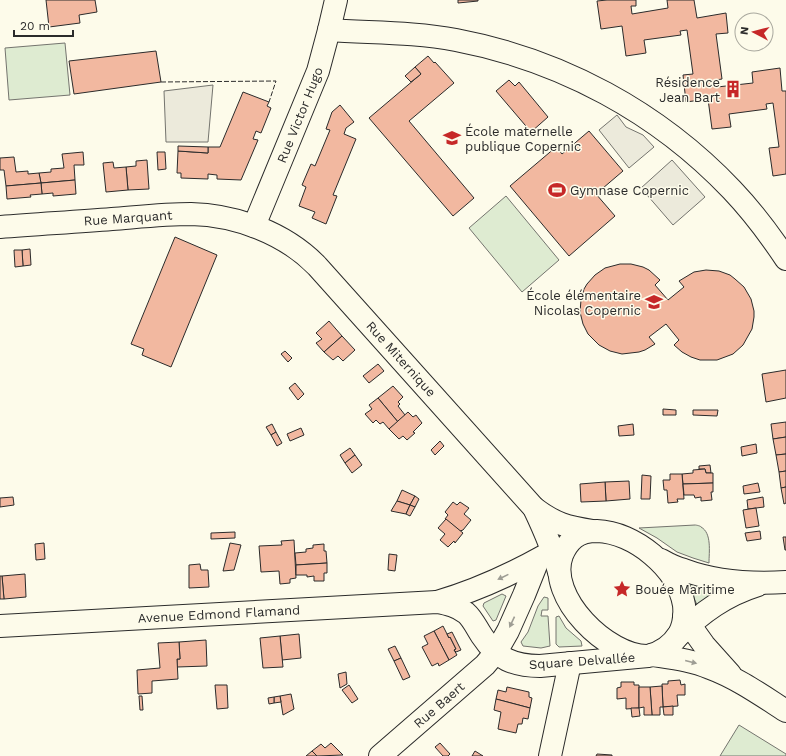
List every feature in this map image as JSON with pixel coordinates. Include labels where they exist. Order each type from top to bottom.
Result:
[{"type":"street","name":"Rue Victor Hugo","points":[[254,226],[315,78],[322,58],[336,0]]},
{"type":"street","points":[[329,30],[412,34],[455,40],[511,53],[541,63],[579,79],[640,112],[692,152],[732,190],[770,236],[786,259]]},
{"type":"street","name":"Rue Marquant","points":[[0,227],[171,214],[190,214],[216,217],[254,226]]},
{"type":"street","name":"Rue Miternique","points":[[254,226],[293,245],[309,258],[534,508]]},
{"type":"street","points":[[496,652],[517,612],[529,584],[554,551],[534,508]]},
{"type":"street","name":"Square Delvallée","points":[[534,508],[544,516],[561,524],[592,532]]},
{"type":"street","name":"Square Delvallée","points":[[554,551],[583,533],[607,532],[636,544],[656,558],[667,569],[680,589],[683,602],[684,626],[704,645],[735,679]]},
{"type":"street","name":"Square Delvallée","points":[[437,602],[484,586],[567,545],[560,562],[561,585],[568,602],[581,619],[593,630],[607,641],[623,650],[637,655],[678,659],[696,663],[735,679]]},
{"type":"street","name":"Square Delvallée","points":[[656,558],[682,570],[699,575],[725,580],[775,583]]},
{"type":"street","name":"Square Delvallée","points":[[437,602],[452,605],[466,614],[487,643],[506,660],[523,665],[540,666],[650,656],[666,648],[675,640],[684,626],[721,602],[743,590],[775,583]]},
{"type":"street","name":"Avenue Edmond Flamand","points":[[0,626],[437,602]]},
{"type":"street","name":"Square Delvallée","points":[[717,660],[712,646],[712,628],[716,610],[721,602]]},
{"type":"street","name":"Rue Baert","points":[[380,756],[485,665],[496,652]]},
{"type":"street","points":[[550,756],[570,663]]},
{"type":"street","points":[[735,679],[786,711]]},
{"type":"green space","points":[[65,43],[70,95],[9,100],[5,48]]},
{"type":"green space","points":[[506,196],[559,260],[522,292],[469,228]]},
{"type":"green space","points":[[695,525],[705,530],[707,534],[709,543],[709,563],[677,552],[639,528]]},
{"type":"green space","points":[[691,582],[723,588],[699,609],[688,585]]},
{"type":"green space","points":[[502,594],[506,596],[496,620],[493,621],[483,606],[484,603]]},
{"type":"green space","points":[[544,597],[548,598],[548,610],[542,610],[541,616],[548,616],[550,646],[541,648],[523,646],[521,642],[528,632],[538,606]]},
{"type":"green space","points":[[559,616],[566,628],[581,641],[582,646],[559,647],[556,644],[556,617]]},
{"type":"green space","points":[[739,725],[786,754],[786,756],[720,756]]},
{"type":"shaded area","points":[[213,85],[208,142],[166,142],[164,91]]},
{"type":"shaded area","points":[[617,115],[626,127],[643,135],[654,147],[629,168],[599,130]]},
{"type":"shaded area","points":[[672,160],[705,197],[673,225],[641,188]]},
{"type":"building","points":[[46,0],[95,0],[97,12],[79,15],[80,23],[49,27]]},
{"type":"building","points":[[458,0],[478,0],[478,1],[458,3]]},
{"type":"building","name":"Résidence Jean Bart","points":[[636,0],[636,6],[631,6],[632,14],[668,8],[667,0],[694,0],[697,18],[726,13],[728,33],[716,34],[722,79],[716,80],[717,87],[753,83],[752,72],[780,68],[782,91],[786,91],[786,174],[773,176],[769,148],[779,147],[773,103],[766,104],[767,109],[729,114],[731,127],[712,129],[708,99],[686,102],[683,75],[693,74],[687,30],[680,31],[681,35],[644,40],[646,53],[626,56],[622,26],[601,29],[597,1]]},
{"type":"building","points":[[156,51],[161,82],[74,94],[69,61]]},
{"type":"building","points":[[428,56],[454,83],[409,121],[474,198],[453,216],[369,118],[421,74],[415,67]]},
{"type":"building","points":[[415,67],[421,74],[411,82],[405,76]]},
{"type":"building","points":[[509,80],[515,86],[519,82],[548,117],[531,132],[496,91]]},
{"type":"building","points":[[243,92],[269,102],[267,106],[271,108],[261,133],[256,131],[253,139],[258,140],[241,180],[217,179],[217,175],[208,174],[208,179],[181,178],[181,173],[177,173],[178,151],[208,153],[208,147],[220,147]]},
{"type":"building","points":[[340,105],[354,122],[346,128],[344,134],[356,139],[333,195],[337,196],[326,224],[312,218],[315,212],[299,206],[306,187],[302,185],[311,164],[315,166],[330,130],[326,129],[332,112]]},
{"type":"building","name":"Gymnase Copernic","points":[[589,131],[623,171],[596,194],[615,216],[569,256],[510,186],[556,147],[562,154]]},
{"type":"building","points":[[178,146],[208,147],[208,153],[178,151]]},
{"type":"building","points":[[83,152],[84,165],[74,165],[75,180],[41,183],[39,173],[51,172],[51,169],[64,168],[62,154]]},
{"type":"building","points":[[157,152],[165,152],[166,169],[158,170]]},
{"type":"building","points":[[14,157],[16,172],[28,171],[28,174],[39,173],[41,183],[6,186],[4,170],[0,170],[0,158]]},
{"type":"building","points":[[147,160],[149,189],[128,190],[126,167],[136,166],[136,161]]},
{"type":"building","points":[[113,162],[114,168],[126,167],[128,190],[106,192],[103,163]]},
{"type":"building","points":[[75,180],[76,194],[53,196],[53,193],[42,194],[41,183]]},
{"type":"building","points":[[41,183],[42,194],[30,195],[31,197],[7,199],[6,186]]},
{"type":"building","points":[[175,237],[217,255],[171,367],[142,355],[144,349],[131,344]]},
{"type":"building","points":[[30,249],[31,265],[23,266],[22,250]]},
{"type":"building","points":[[14,250],[22,250],[23,266],[15,267]]},
{"type":"building","points":[[620,264],[631,264],[649,270],[660,280],[655,285],[668,300],[684,287],[679,281],[694,272],[706,270],[719,271],[730,275],[744,287],[751,299],[754,311],[752,329],[743,345],[733,354],[717,360],[700,360],[682,352],[674,345],[679,340],[666,324],[649,337],[655,344],[639,352],[622,354],[610,351],[599,345],[588,334],[583,324],[580,312],[581,300],[584,289],[595,275],[605,268]]},
{"type":"building","points":[[329,321],[342,336],[324,352],[316,343],[322,339],[316,333]]},
{"type":"building","points":[[342,336],[355,350],[343,361],[338,356],[333,360],[324,352]]},
{"type":"building","points":[[285,351],[292,358],[288,362],[281,354]]},
{"type":"building","points":[[378,364],[384,371],[369,383],[363,376]]},
{"type":"building","points":[[786,370],[786,398],[766,402],[762,374]]},
{"type":"building","points":[[295,383],[304,394],[298,400],[289,388]]},
{"type":"building","points":[[393,386],[403,397],[398,402],[400,404],[398,406],[405,415],[398,422],[378,398]]},
{"type":"building","points":[[378,398],[398,422],[389,429],[383,422],[380,424],[376,420],[373,423],[365,414],[372,409],[369,405]]},
{"type":"building","points":[[663,409],[676,410],[676,415],[663,415]]},
{"type":"building","points":[[693,410],[718,410],[717,416],[693,415]]},
{"type":"building","points":[[408,412],[413,417],[416,415],[422,423],[413,432],[415,433],[407,440],[403,436],[399,439],[389,429]]},
{"type":"building","points":[[786,422],[786,437],[773,439],[771,424]]},
{"type":"building","points":[[272,424],[276,432],[271,435],[266,427]]},
{"type":"building","points":[[633,424],[634,435],[619,436],[618,426]]},
{"type":"building","points":[[301,428],[304,435],[290,441],[287,434]]},
{"type":"building","points":[[276,432],[282,443],[277,446],[271,435]]},
{"type":"building","points":[[786,437],[786,454],[776,455],[773,439]]},
{"type":"building","points":[[440,441],[444,446],[435,455],[431,450]]},
{"type":"building","points":[[756,444],[757,453],[742,456],[741,447]]},
{"type":"building","points":[[350,448],[355,455],[345,463],[340,455]]},
{"type":"building","points":[[786,454],[786,471],[779,472],[776,455]]},
{"type":"building","points":[[355,455],[362,465],[352,473],[345,463]]},
{"type":"building","points":[[710,465],[711,473],[706,473],[705,469],[699,469],[699,466]]},
{"type":"building","points":[[705,469],[706,473],[713,473],[713,483],[683,484],[682,474],[693,473],[693,470]]},
{"type":"building","points":[[786,471],[786,487],[781,488],[779,472]]},
{"type":"building","points":[[670,474],[682,474],[684,499],[677,499],[678,502],[668,503],[667,490],[664,490],[663,480],[670,480]]},
{"type":"building","points":[[642,475],[651,476],[650,499],[641,499]]},
{"type":"building","points":[[629,481],[630,499],[606,501],[605,482]]},
{"type":"building","points":[[605,482],[606,501],[581,502],[580,484]]},
{"type":"building","points":[[713,483],[713,492],[711,492],[712,500],[701,501],[701,497],[695,498],[694,495],[684,495],[683,484]]},
{"type":"building","points":[[758,483],[760,492],[744,494],[743,486]]},
{"type":"building","points":[[786,487],[786,503],[784,504],[781,488]]},
{"type":"building","points":[[402,490],[415,496],[410,505],[397,501]]},
{"type":"building","points":[[415,496],[419,499],[415,507],[410,505]]},
{"type":"building","points":[[13,497],[14,505],[0,507],[0,498]]},
{"type":"building","points":[[763,497],[764,507],[748,509],[747,500]]},
{"type":"building","points":[[397,501],[410,505],[406,514],[391,511]]},
{"type":"building","points":[[453,502],[457,505],[460,502],[469,508],[464,514],[471,520],[463,530],[460,531],[445,519],[448,515],[445,512]]},
{"type":"building","points":[[410,505],[415,507],[410,516],[406,514]]},
{"type":"building","points":[[756,508],[759,526],[746,528],[743,510]]},
{"type":"building","points":[[446,519],[463,533],[455,543],[454,541],[448,547],[440,540],[445,534],[438,528]]},
{"type":"building","points":[[760,531],[761,539],[747,541],[745,533]]},
{"type":"building","points":[[235,532],[235,538],[211,539],[211,533]]},
{"type":"building","points":[[783,537],[786,537],[786,550],[785,550]]},
{"type":"building","points":[[294,540],[296,578],[290,579],[290,583],[280,584],[279,571],[261,572],[259,546],[282,545],[281,541]]},
{"type":"building","points":[[44,543],[45,559],[36,560],[35,544]]},
{"type":"building","points":[[230,543],[241,545],[234,570],[223,571]]},
{"type":"building","points":[[324,544],[327,563],[296,565],[295,553],[306,552],[306,549],[313,548],[313,545]]},
{"type":"building","points":[[389,554],[397,555],[395,571],[388,570]]},
{"type":"building","points":[[327,563],[327,573],[324,573],[324,581],[314,581],[314,576],[307,577],[307,575],[296,575],[296,565]]},
{"type":"building","points":[[200,564],[201,570],[208,570],[209,587],[189,588],[189,565]]},
{"type":"building","points":[[25,574],[26,597],[4,599],[2,576]]},
{"type":"building","points":[[0,576],[2,576],[4,599],[0,599]]},
{"type":"building","points":[[443,626],[456,649],[454,650],[457,655],[449,660],[434,631]]},
{"type":"building","points":[[434,631],[449,660],[439,666],[438,663],[432,666],[422,647],[428,644],[424,636]]},
{"type":"building","points":[[452,632],[461,650],[456,652],[450,637],[449,638],[447,634]]},
{"type":"building","points":[[299,634],[301,658],[282,660],[280,636]]},
{"type":"building","points":[[280,636],[283,667],[263,668],[260,638]]},
{"type":"building","points":[[206,640],[207,666],[177,667],[177,659],[180,659],[179,642]]},
{"type":"building","points":[[179,642],[180,659],[177,659],[178,679],[152,681],[152,693],[138,694],[137,670],[160,668],[158,643]]},
{"type":"building","points":[[395,646],[401,658],[394,661],[388,649]]},
{"type":"building","points":[[401,658],[410,677],[403,680],[394,661]]},
{"type":"building","points":[[346,672],[347,684],[340,688],[338,674]]},
{"type":"building","points":[[680,680],[681,685],[685,684],[685,695],[677,695],[678,706],[663,707],[662,684],[668,684],[668,681]]},
{"type":"building","points":[[621,682],[634,682],[634,685],[639,685],[639,708],[626,709],[626,698],[617,699],[617,688],[621,687]]},
{"type":"building","points":[[215,685],[227,685],[228,708],[217,709]]},
{"type":"building","points":[[349,685],[358,699],[352,703],[342,690]]},
{"type":"building","points":[[662,686],[663,707],[660,707],[660,715],[652,715],[650,687]]},
{"type":"building","points":[[507,687],[529,692],[529,697],[532,698],[530,708],[496,699],[498,690],[506,692]]},
{"type":"building","points":[[639,687],[650,687],[652,715],[644,715],[644,707],[639,708]]},
{"type":"building","points":[[291,694],[294,709],[283,715],[280,696]]},
{"type":"building","points":[[139,696],[142,696],[143,710],[140,710]]},
{"type":"building","points":[[280,696],[281,702],[274,703],[274,697]]},
{"type":"building","points":[[274,697],[274,703],[269,704],[268,698]]},
{"type":"building","points":[[496,699],[530,708],[528,719],[523,718],[522,724],[518,724],[516,733],[498,729],[501,712],[494,710]]},
{"type":"building","points":[[673,706],[673,715],[664,715],[663,707]]},
{"type":"building","points":[[631,708],[639,708],[640,716],[632,717]]},
{"type":"building","points":[[331,743],[343,755],[317,756],[312,751],[321,744],[325,748]]},
{"type":"building","points":[[440,743],[450,754],[448,756],[443,756],[435,747]]},
{"type":"building","points":[[312,751],[317,756],[306,756]]},
{"type":"building","points":[[475,751],[483,756],[472,756]]},
{"type":"building","points":[[597,754],[612,755],[612,756],[596,756]]},
{"type":"fence","points":[[161,82],[276,81],[269,102]]},
{"type":"place","name":"Résidence Jean Bart","points":[[733,89]]},
{"type":"place","name":"École maternelle publique Copernic","points":[[452,138]]},
{"type":"place","name":"Gymnase Copernic","points":[[557,190]]},
{"type":"place","name":"École élémentaire Nicolas Copernic","points":[[654,302]]},
{"type":"place","name":"Bouée Maritime","points":[[622,589]]}]
